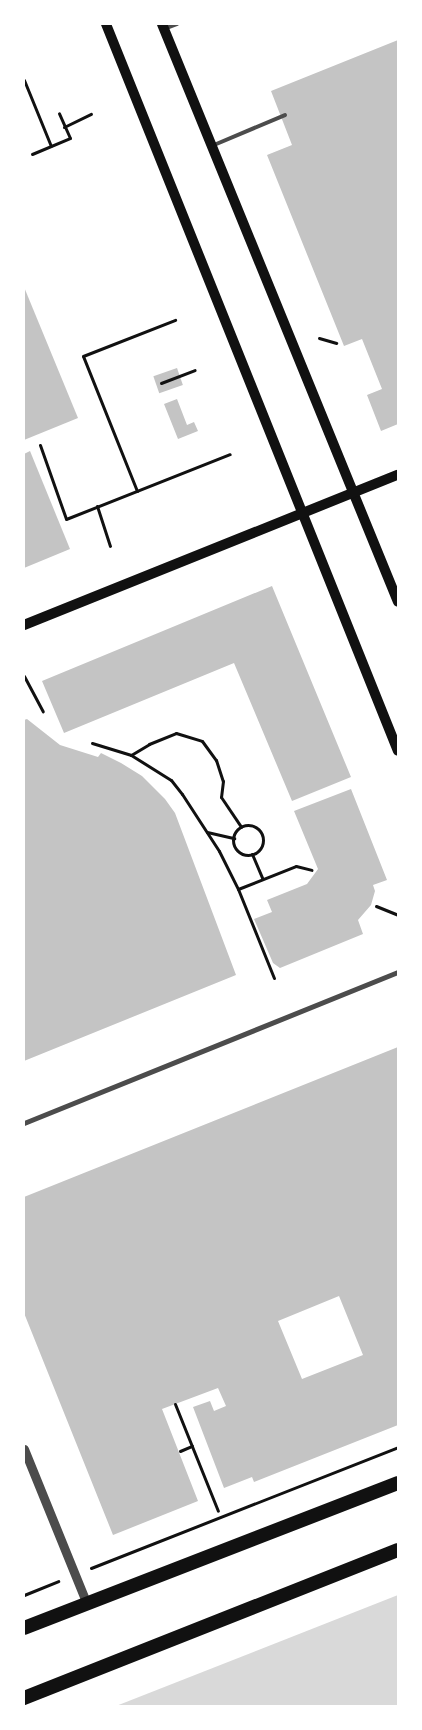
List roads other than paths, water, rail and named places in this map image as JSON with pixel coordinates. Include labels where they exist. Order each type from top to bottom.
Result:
[{"type":"highway","points":[[24,1628],[86,1602],[398,1483]]},
{"type":"highway","points":[[24,1698],[398,1550]]},
{"type":"main road","points":[[106,24],[398,751]]},
{"type":"main road","points":[[163,26],[398,602]]},
{"type":"main road","points":[[24,625],[398,476]]},
{"type":"street","points":[[24,1123],[398,972]]},
{"type":"street","points":[[24,1448],[86,1602]]},
{"type":"lane","points":[[163,26],[177,24]]},
{"type":"lane","points":[[212,146],[285,115]]}]
